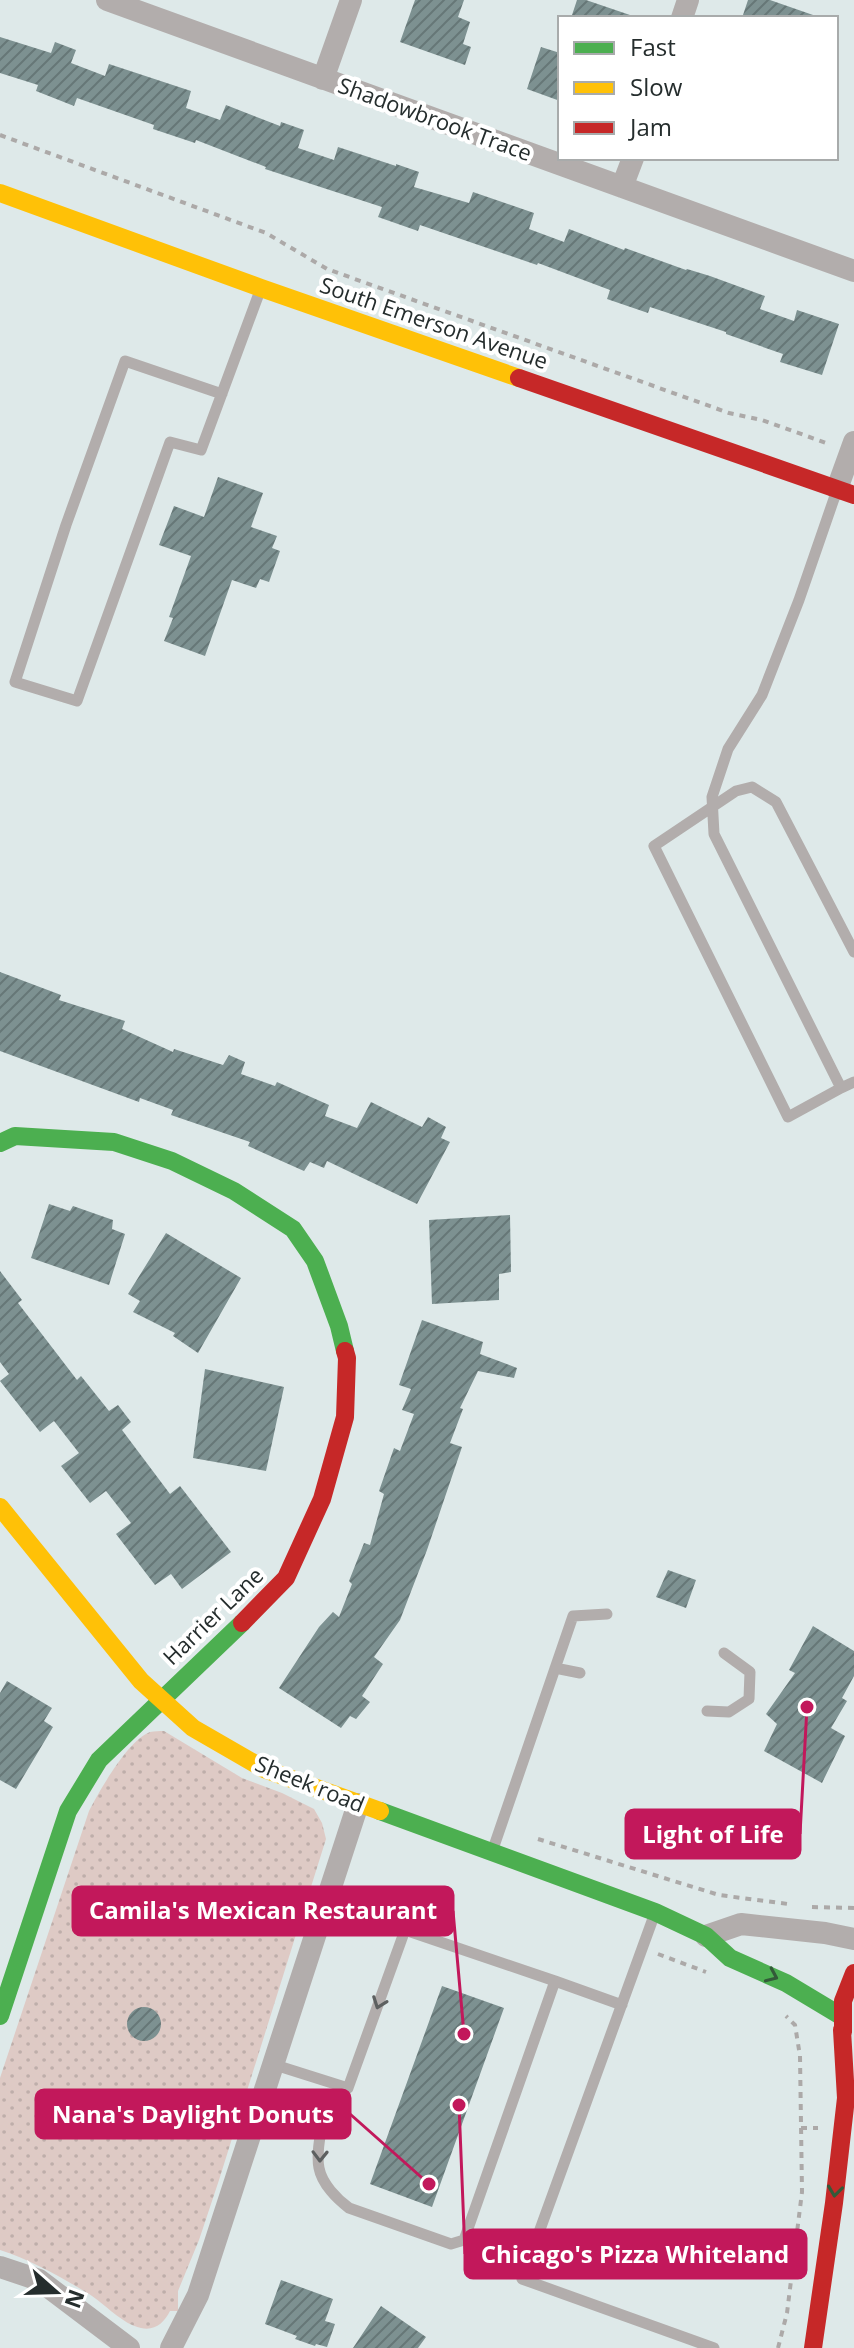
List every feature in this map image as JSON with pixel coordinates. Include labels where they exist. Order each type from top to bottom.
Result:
[{"type":"street","name":"Shadowbrook Trace","points":[[107,0],[854,271]]},
{"type":"street","points":[[323,79],[351,0]]},
{"type":"street","points":[[622,187],[632,160]]},
{"type":"street","name":"South Emerson Avenue","points":[[0,193],[261,288],[846,492]]},
{"type":"street","points":[[846,492],[852,447]]},
{"type":"street","name":"Harrier Lane","points":[[0,1143],[15,1136],[114,1142],[172,1161],[234,1191],[293,1229],[315,1261],[339,1326],[347,1358],[345,1417],[322,1499],[286,1578],[99,1760],[68,1811],[0,2016]]},
{"type":"street","name":"Sheek road","points":[[0,1507],[141,1681],[193,1728],[264,1769],[655,1912],[706,1936],[730,1958],[786,1983],[842,2023]]},
{"type":"street","points":[[171,2348],[198,2295],[358,1804]]},
{"type":"street","points":[[706,1936],[741,1924],[854,1939]]},
{"type":"street","points":[[813,2348],[846,2098],[840,2009],[845,1988],[854,1973]]},
{"type":"street","points":[[842,2023],[854,2055]]},
{"type":"street","points":[[0,2267],[39,2280],[129,2348]]},
{"type":"lane","points":[[222,394],[125,361],[66,525],[15,682],[77,701],[170,442],[201,450],[222,394],[261,288]]},
{"type":"lane","points":[[841,1088],[714,834],[711,808],[728,749],[762,695],[846,492]]},
{"type":"lane","points":[[854,952],[776,802],[752,787],[736,791],[654,846],[788,1117],[854,1082]]},
{"type":"lane","points":[[491,1852],[573,1616],[607,1614]]},
{"type":"lane","points":[[707,1711],[729,1712],[749,1699],[750,1672],[724,1653]]},
{"type":"lane","points":[[555,1668],[580,1673]]},
{"type":"lane","points":[[655,1912],[522,2279],[714,2348]]},
{"type":"lane","points":[[527,2266],[464,2240],[451,2244],[349,2208],[335,2197],[319,2169],[320,2138],[331,2100],[348,2088],[405,1930],[622,2005]]},
{"type":"lane","points":[[464,2240],[555,1981]]},
{"type":"lane","points":[[272,2064],[348,2088]]},
{"type":"path","points":[[0,135],[266,233],[327,269],[729,413],[852,447]]},
{"type":"path","points":[[538,1839],[719,1895],[793,1905]]},
{"type":"path","points":[[807,1907],[854,1908]]},
{"type":"path","points":[[778,2348],[787,2313],[802,2192],[800,2056],[795,2025],[784,2014]]},
{"type":"shaded area","points":[[164,1731],[242,1778],[314,1809],[326,1839],[219,2180],[178,2291],[178,2311],[170,2311],[158,2325],[146,2329],[127,2322],[57,2275],[0,2250],[0,2078],[89,1811],[115,1767],[133,1745],[150,1732]]},
{"type":"building","points":[[415,0],[464,0],[458,17],[470,22],[463,44],[471,47],[465,65],[400,42]]},
{"type":"building","points":[[577,0],[586,0],[630,15],[630,16],[572,16]]},
{"type":"building","points":[[748,0],[770,0],[813,15],[813,16],[743,16]]},
{"type":"building","points":[[0,37],[51,53],[55,42],[76,50],[71,63],[105,76],[109,64],[191,91],[186,108],[220,120],[226,105],[280,126],[281,122],[304,130],[298,148],[334,160],[338,147],[396,164],[419,172],[414,187],[469,203],[473,192],[534,213],[529,229],[564,242],[569,229],[765,296],[760,309],[794,321],[797,310],[839,324],[822,375],[780,362],[783,354],[726,332],[650,307],[648,313],[607,299],[610,290],[538,263],[420,225],[418,231],[378,217],[382,207],[265,169],[196,140],[195,143],[153,129],[154,125],[77,98],[74,106],[36,91],[38,85],[0,73]]},
{"type":"building","points":[[541,47],[558,52],[558,100],[527,89]]},
{"type":"building","points":[[218,477],[263,493],[251,527],[277,536],[272,548],[280,551],[269,582],[260,579],[256,588],[232,580],[205,656],[164,641],[173,618],[169,617],[191,556],[159,545],[174,506],[204,517]]},
{"type":"building","points":[[0,972],[61,995],[59,1000],[125,1021],[122,1029],[173,1052],[174,1049],[223,1065],[229,1055],[245,1062],[241,1074],[275,1086],[277,1082],[329,1105],[325,1116],[357,1128],[371,1102],[422,1127],[428,1117],[446,1127],[441,1138],[450,1142],[417,1204],[327,1161],[324,1168],[310,1162],[304,1171],[248,1146],[250,1142],[171,1115],[173,1110],[140,1098],[139,1102],[0,1051]]},
{"type":"building","points":[[49,1204],[70,1211],[73,1206],[113,1220],[112,1229],[125,1234],[109,1285],[31,1258]]},
{"type":"building","points":[[510,1215],[511,1272],[499,1274],[499,1300],[432,1304],[429,1220]]},
{"type":"building","points":[[166,1233],[241,1278],[198,1353],[173,1336],[175,1333],[133,1312],[140,1301],[128,1294]]},
{"type":"building","points":[[0,1271],[22,1300],[18,1303],[77,1380],[81,1376],[109,1411],[118,1405],[131,1422],[122,1430],[170,1494],[180,1486],[231,1552],[182,1589],[171,1574],[155,1585],[116,1534],[131,1523],[106,1491],[90,1503],[61,1466],[79,1453],[54,1421],[40,1432],[0,1381],[9,1374],[0,1362]]},
{"type":"building","points":[[422,1320],[483,1342],[480,1354],[517,1368],[514,1378],[478,1371],[460,1408],[463,1409],[450,1443],[462,1447],[427,1550],[400,1620],[374,1657],[383,1664],[362,1696],[370,1702],[356,1719],[350,1716],[341,1728],[279,1688],[319,1627],[333,1612],[339,1617],[364,1543],[370,1545],[384,1494],[379,1491],[394,1448],[400,1451],[414,1414],[402,1410],[411,1389],[399,1385]]},
{"type":"building","points":[[205,1369],[284,1387],[266,1471],[193,1458]]},
{"type":"building","points":[[668,1570],[696,1580],[686,1608],[656,1597]]},
{"type":"building","points":[[813,1626],[854,1651],[854,1676],[842,1698],[847,1701],[831,1728],[845,1736],[822,1783],[764,1751],[777,1724],[766,1714],[795,1673],[789,1670]]},
{"type":"building","points":[[7,1681],[52,1708],[44,1721],[53,1727],[16,1789],[0,1780],[0,1693]]},
{"type":"building","points":[[442,1986],[504,2008],[432,2207],[370,2184]]},
{"type":"building","points":[[144,2007],[156,2012],[161,2024],[156,2036],[144,2041],[132,2036],[127,2024],[132,2012]]},
{"type":"building","points":[[281,2280],[333,2299],[325,2321],[335,2324],[327,2347],[295,2339],[297,2336],[265,2324]]},
{"type":"building","points":[[381,2306],[426,2337],[418,2348],[353,2348]]},
{"type":"traffic: fast","points":[[0,1143],[15,1136],[114,1142],[172,1161],[234,1191],[293,1229],[315,1261],[345,1351]]},
{"type":"traffic: fast","points":[[0,2016],[68,1811],[99,1760],[242,1623]]},
{"type":"traffic: fast","points":[[380,1811],[655,1912],[706,1936],[730,1958],[786,1983],[841,2016]]},
{"type":"traffic: slow","points":[[0,193],[519,378]]},
{"type":"traffic: slow","points":[[0,1507],[141,1681],[193,1728],[264,1769],[380,1811]]},
{"type":"traffic: jam","points":[[519,378],[854,495]]},
{"type":"traffic: jam","points":[[242,1623],[286,1578],[322,1499],[345,1417],[345,1351]]},
{"type":"traffic: jam","points":[[843,2032],[843,2001],[854,1973]]},
{"type":"traffic: jam","points":[[813,2348],[846,2098],[842,2030]]},
{"type":"place","name":"Light of Life","points":[[807,1707]]},
{"type":"place","name":"Camila's Mexican Restaurant","points":[[464,2034]]},
{"type":"place","name":"Chicago's Pizza Whiteland","points":[[459,2105]]},
{"type":"place","name":"Nana's Daylight Donuts","points":[[429,2184]]}]
